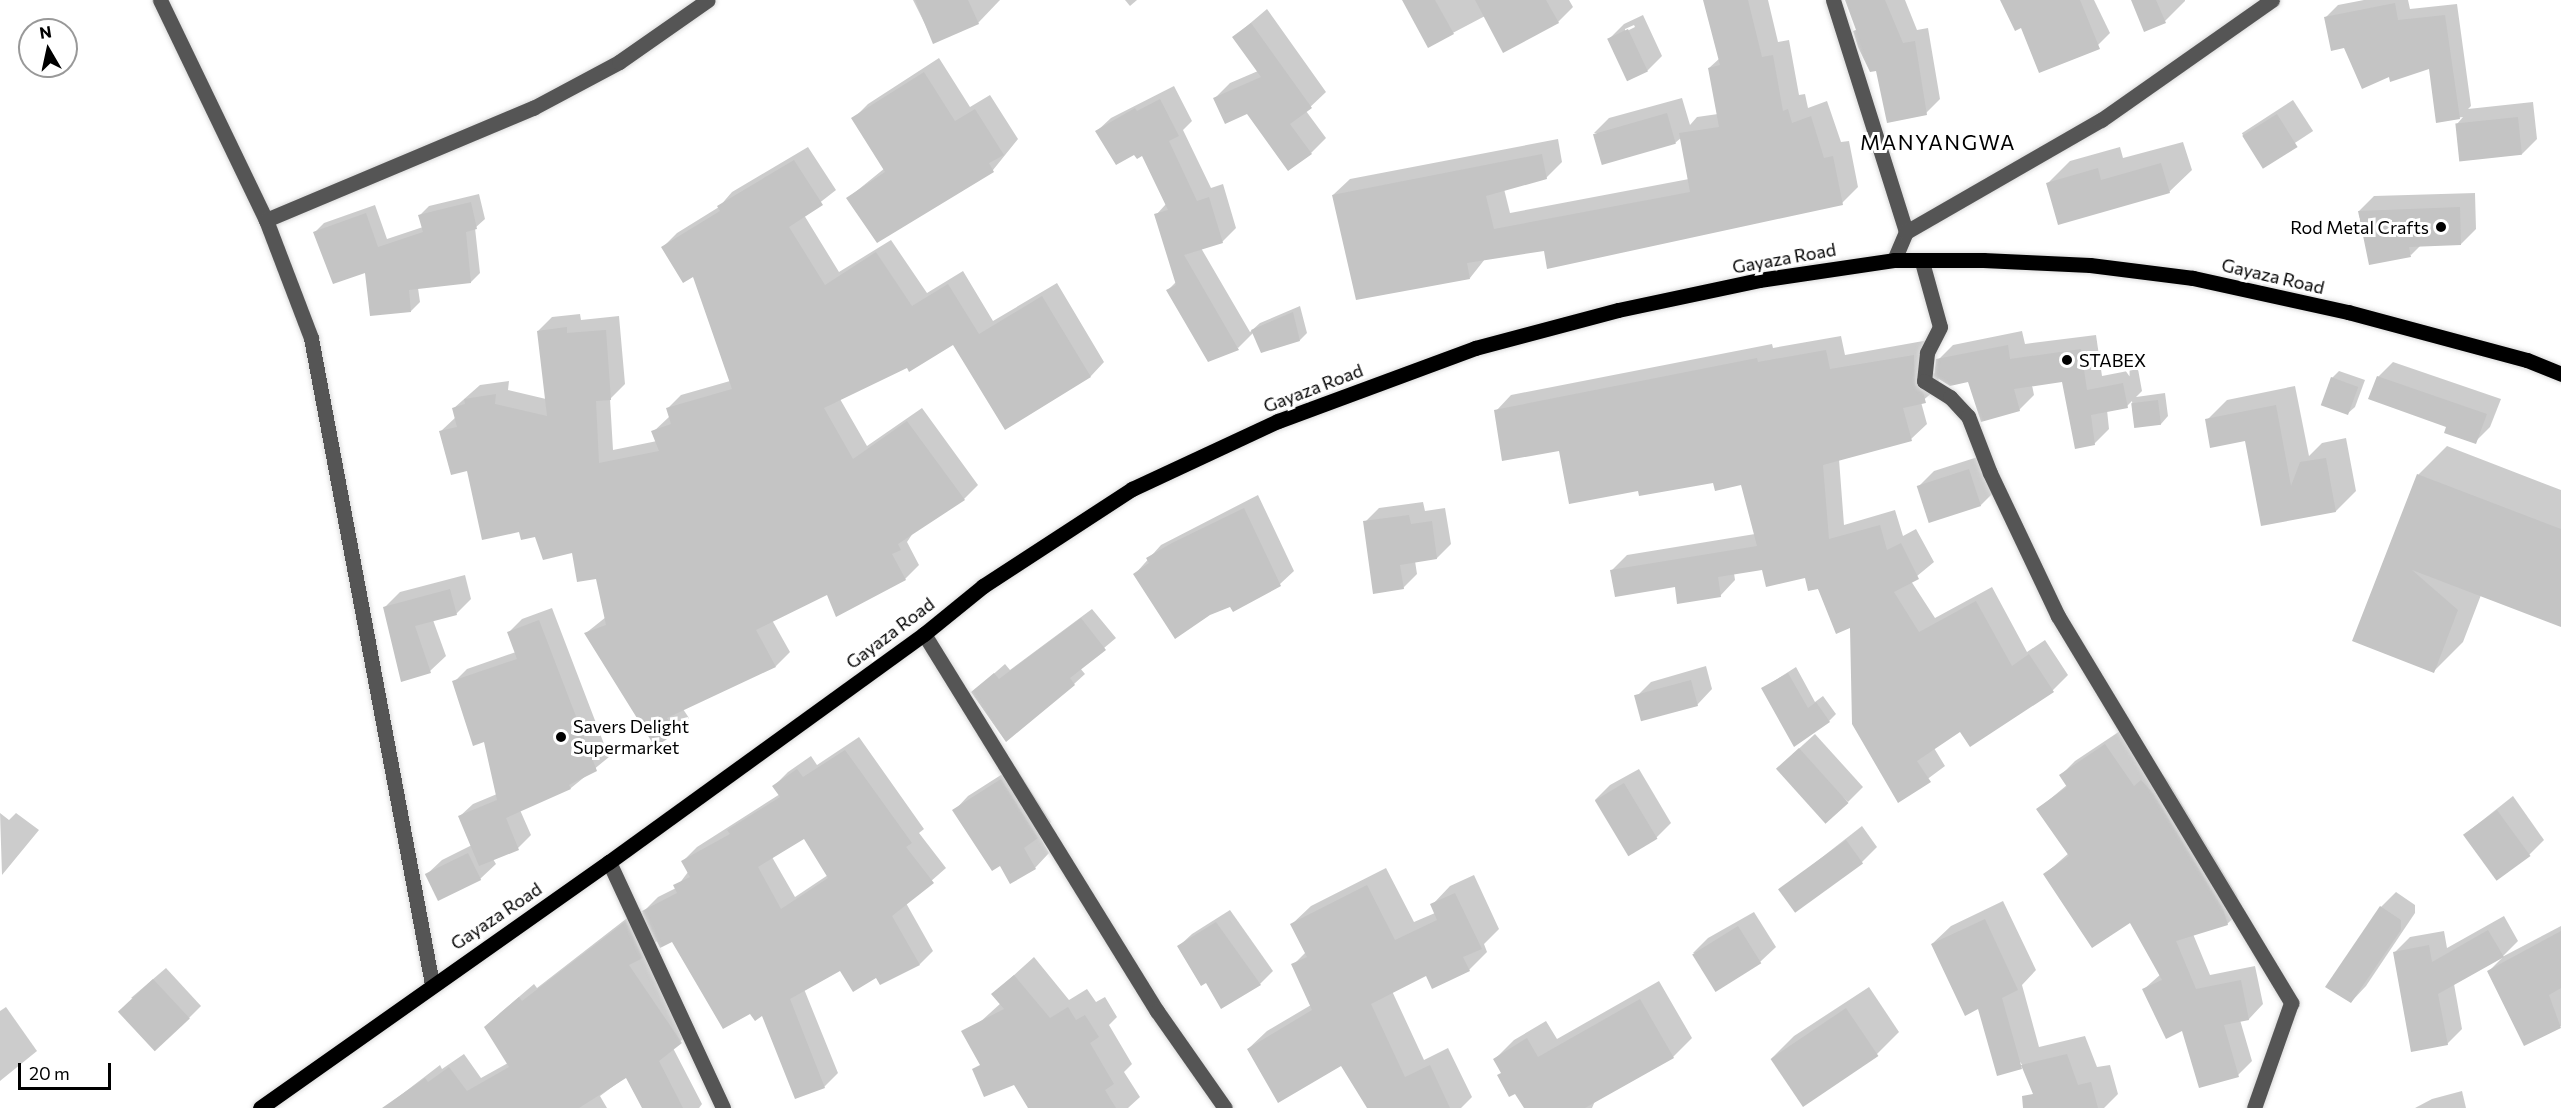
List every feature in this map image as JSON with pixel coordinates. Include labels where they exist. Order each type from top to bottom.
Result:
[{"type":"main road","name":"Gayaza Road","points":[[260,1108],[432,984],[609,862],[924,634],[983,586],[1132,489],[1278,421],[1508,339],[1759,280],[1894,260],[2091,265],[2193,278],[2348,312],[2527,360],[2561,374]]},
{"type":"street","points":[[160,0],[266,220],[311,338],[432,984]]},
{"type":"street","points":[[266,220],[533,108],[619,62],[708,0]]},
{"type":"street","points":[[1833,0],[1906,232]]},
{"type":"street","points":[[1894,260],[1906,232],[2101,120],[2252,8],[2272,0]]},
{"type":"street","points":[[1922,262],[1940,327],[1927,353],[1924,381],[1950,397],[1968,416],[1990,473],[2058,616],[2291,1003],[2254,1108]]},
{"type":"street","points":[[924,634],[1158,1011],[1224,1108]]},
{"type":"street","points":[[609,862],[723,1108]]},
{"type":"building","points":[[915,0],[968,0],[979,24],[933,44]]},
{"type":"building","points":[[1402,0],[1435,0],[1454,34],[1428,48]]},
{"type":"building","points":[[1475,0],[1546,0],[1559,23],[1503,53]]},
{"type":"building","points":[[1703,0],[1748,0],[1762,57],[1773,55],[1783,111],[1788,109],[1792,123],[1811,116],[1824,158],[1833,156],[1843,205],[1547,269],[1544,251],[1467,263],[1470,279],[1356,300],[1332,195],[1542,154],[1547,179],[1486,196],[1494,229],[1690,192],[1679,133],[1719,127],[1708,68],[1720,65]]},
{"type":"building","points":[[1845,0],[1885,0],[1903,43],[1915,41],[1927,115],[1887,123],[1876,71],[1870,72],[1858,47],[1853,31],[1856,30]]},
{"type":"building","points":[[2000,0],[2080,0],[2100,49],[2039,73],[2021,28],[2015,31]]},
{"type":"building","points":[[2131,0],[2156,0],[2166,23],[2144,32]]},
{"type":"building","points":[[2395,3],[2398,20],[2445,15],[2460,119],[2436,123],[2429,69],[2390,82],[2389,77],[2362,89],[2344,48],[2331,51],[2324,17]]},
{"type":"building","points":[[1251,23],[1312,108],[1290,124],[1312,154],[1288,171],[1247,114],[1225,124],[1213,98],[1261,77],[1232,37]]},
{"type":"building","points":[[1628,29],[1648,72],[1627,81],[1607,39]]},
{"type":"building","points":[[924,72],[955,121],[975,109],[1004,155],[989,163],[994,172],[877,243],[846,198],[885,172],[851,118]]},
{"type":"building","points":[[1160,99],[1179,136],[1169,141],[1197,201],[1209,197],[1223,243],[1184,255],[1239,350],[1208,362],[1166,290],[1176,285],[1154,214],[1168,210],[1142,156],[1137,159],[1134,155],[1116,165],[1095,131],[1135,108],[1137,111]]},
{"type":"building","points":[[1667,113],[1676,144],[1602,165],[1593,134]]},
{"type":"building","points":[[2277,114],[2298,147],[2263,169],[2242,136]]},
{"type":"building","points":[[2518,117],[2522,155],[2459,161],[2455,124]]},
{"type":"building","points":[[794,160],[823,205],[789,227],[825,285],[876,252],[912,306],[948,284],[979,334],[1042,296],[1091,377],[1005,430],[953,345],[909,372],[907,368],[824,408],[853,459],[907,421],[965,500],[898,544],[901,550],[892,554],[906,580],[836,617],[827,595],[756,630],[776,667],[667,718],[676,733],[655,747],[584,633],[606,625],[596,579],[577,582],[572,553],[543,560],[535,537],[521,540],[519,532],[482,540],[467,471],[451,475],[439,431],[457,427],[452,408],[465,404],[464,399],[496,394],[495,404],[547,416],[537,331],[567,327],[567,333],[606,330],[611,400],[596,401],[599,463],[659,451],[651,431],[671,424],[666,408],[732,389],[693,277],[683,283],[661,247],[720,211],[717,206]]},
{"type":"building","points":[[2161,163],[2170,193],[2058,225],[2046,183],[2098,168],[2101,180]]},
{"type":"building","points":[[471,202],[477,229],[466,232],[471,283],[409,290],[411,312],[370,316],[365,273],[333,284],[313,232],[366,213],[378,247],[423,232],[418,215]]},
{"type":"building","points":[[2460,207],[2461,245],[2409,247],[2411,257],[2369,265],[2358,211]]},
{"type":"building","points":[[1293,312],[1300,341],[1261,353],[1251,330]]},
{"type":"building","points":[[2008,345],[2010,359],[2081,349],[2087,390],[2123,383],[2128,408],[2091,415],[2095,445],[2075,449],[2062,382],[2014,389],[2020,411],[1981,422],[1968,382],[1950,386],[1934,376],[1936,359]]},
{"type":"building","points":[[1826,350],[1830,369],[1914,355],[1915,385],[1923,392],[1926,403],[1903,408],[1912,441],[1823,465],[1829,539],[1880,525],[1887,550],[1901,543],[1919,579],[1894,592],[1919,632],[1976,601],[2012,666],[2029,654],[2054,692],[1970,747],[1960,732],[1917,761],[1931,782],[1898,803],[1852,724],[1850,628],[1836,634],[1818,589],[1808,591],[1805,578],[1766,587],[1762,570],[1718,577],[1721,597],[1677,604],[1675,587],[1615,597],[1610,570],[1757,546],[1741,485],[1715,491],[1713,483],[1639,496],[1638,491],[1569,504],[1559,451],[1502,461],[1494,410],[1757,358],[1758,362]]},
{"type":"building","points":[[2377,376],[2487,414],[2476,444],[2444,433],[2446,427],[2368,399]]},
{"type":"building","points":[[2331,377],[2358,387],[2348,415],[2321,405]]},
{"type":"building","points":[[2158,400],[2161,425],[2134,428],[2131,403]]},
{"type":"building","points":[[2276,405],[2291,486],[2300,462],[2326,458],[2336,512],[2261,526],[2245,441],[2210,448],[2205,419]]},
{"type":"building","points":[[1969,469],[1981,506],[1929,523],[1917,486]]},
{"type":"building","points":[[2417,474],[2561,529],[2561,627],[2412,570],[2458,610],[2434,673],[2352,641]]},
{"type":"building","points":[[1244,508],[1281,586],[1233,612],[1230,607],[1210,615],[1175,639],[1133,574],[1149,563],[1146,558]]},
{"type":"building","points":[[1409,515],[1411,524],[1432,521],[1437,559],[1400,565],[1404,589],[1373,594],[1363,521]]},
{"type":"building","points":[[450,589],[457,615],[415,626],[431,673],[401,682],[383,607]]},
{"type":"building","points":[[1081,618],[1106,650],[1070,678],[1075,685],[1006,742],[971,692],[994,673],[999,679]]},
{"type":"building","points":[[539,620],[597,771],[569,785],[571,789],[506,818],[519,850],[479,866],[458,816],[497,800],[484,742],[473,746],[452,681],[517,659],[507,632]]},
{"type":"building","points":[[1788,673],[1808,708],[1816,702],[1830,722],[1794,747],[1761,688]]},
{"type":"building","points":[[1691,680],[1698,706],[1641,721],[1634,695]]},
{"type":"building","points":[[2105,744],[2134,786],[2141,780],[2153,793],[2223,909],[2228,925],[2176,941],[2196,989],[2241,980],[2249,1020],[2224,1025],[2239,1077],[2199,1088],[2182,1031],[2166,1039],[2142,989],[2162,980],[2130,923],[2092,948],[2043,874],[2069,856],[2036,809],[2067,787],[2059,775]]},
{"type":"building","points":[[1799,748],[1849,803],[1825,824],[1776,769]]},
{"type":"building","points":[[845,750],[912,843],[906,847],[934,883],[892,916],[920,965],[880,985],[876,978],[853,992],[840,971],[790,999],[825,1088],[795,1099],[762,1016],[755,1021],[750,1014],[723,1029],[672,942],[660,948],[642,911],[677,893],[673,885],[690,877],[681,861],[730,834],[727,830],[780,797],[772,786],[797,769],[803,777]],"holes":[[[804,839],[828,878],[781,909],[758,867]]]},
{"type":"building","points":[[1001,779],[1038,838],[1024,848],[1036,869],[1010,884],[1000,866],[992,871],[952,810]]},
{"type":"building","points":[[1624,783],[1657,839],[1628,856],[1595,801]]},
{"type":"building","points":[[2497,810],[2531,856],[2497,881],[2463,835]]},
{"type":"building","points":[[1846,840],[1863,863],[1795,913],[1778,889]]},
{"type":"building","points":[[468,853],[481,880],[438,901],[425,874]]},
{"type":"building","points":[[1367,885],[1395,940],[1437,920],[1430,904],[1455,893],[1482,949],[1463,957],[1470,971],[1432,989],[1426,976],[1371,1004],[1405,1077],[1430,1065],[1450,1108],[1367,1108],[1341,1066],[1278,1103],[1247,1049],[1312,1010],[1291,964],[1307,957],[1290,924]]},
{"type":"building","points":[[2380,906],[2401,920],[2401,930],[2351,1003],[2325,987]]},
{"type":"building","points":[[1985,919],[2018,990],[2002,998],[2022,1069],[1997,1076],[1978,1009],[1965,1016],[1931,944]]},
{"type":"building","points":[[626,921],[643,958],[629,965],[682,1043],[659,1061],[683,1108],[642,1108],[626,1078],[579,1108],[382,1108],[425,1078],[428,1082],[449,1067],[467,1091],[509,1067],[484,1027],[519,997],[522,1001]]},
{"type":"building","points":[[1216,922],[1261,985],[1221,1009],[1206,983],[1201,986],[1177,946]]},
{"type":"building","points":[[1738,926],[1761,963],[1716,992],[1692,955]]},
{"type":"building","points":[[2488,930],[2504,957],[2438,994],[2448,1045],[2411,1052],[2393,952],[2429,945],[2432,962]]},
{"type":"building","points":[[2561,931],[2561,988],[2549,995],[2561,1028],[2524,1046],[2487,971]]},
{"type":"building","points":[[1014,975],[1050,1018],[1068,1007],[1076,1020],[1085,1015],[1099,1037],[1090,1043],[1114,1084],[1105,1090],[1116,1108],[1028,1108],[1014,1085],[984,1097],[972,1069],[980,1065],[961,1031],[1004,1009],[991,994]]},
{"type":"building","points":[[153,979],[190,1018],[155,1051],[118,1012]]},
{"type":"building","points":[[1640,999],[1674,1058],[1585,1108],[1524,1108],[1515,1094],[1509,1097],[1497,1075],[1501,1073],[1493,1059],[1527,1038],[1538,1057]]},
{"type":"building","points":[[1846,1008],[1878,1056],[1803,1107],[1771,1059]]},
{"type":"building","points":[[2067,1054],[2078,1085],[2091,1082],[2098,1108],[2023,1108],[2022,1096],[2033,1094],[2021,1065]]},
{"type":"place","name":"Rod Metal Crafts","points":[[2441,227]]},
{"type":"place","name":"STABEX","points":[[2067,360]]},
{"type":"place","name":"Savers Delight Supermarket","points":[[561,737]]},
{"type":"district","name":"MANYANGWA","points":[[1938,142]]}]
